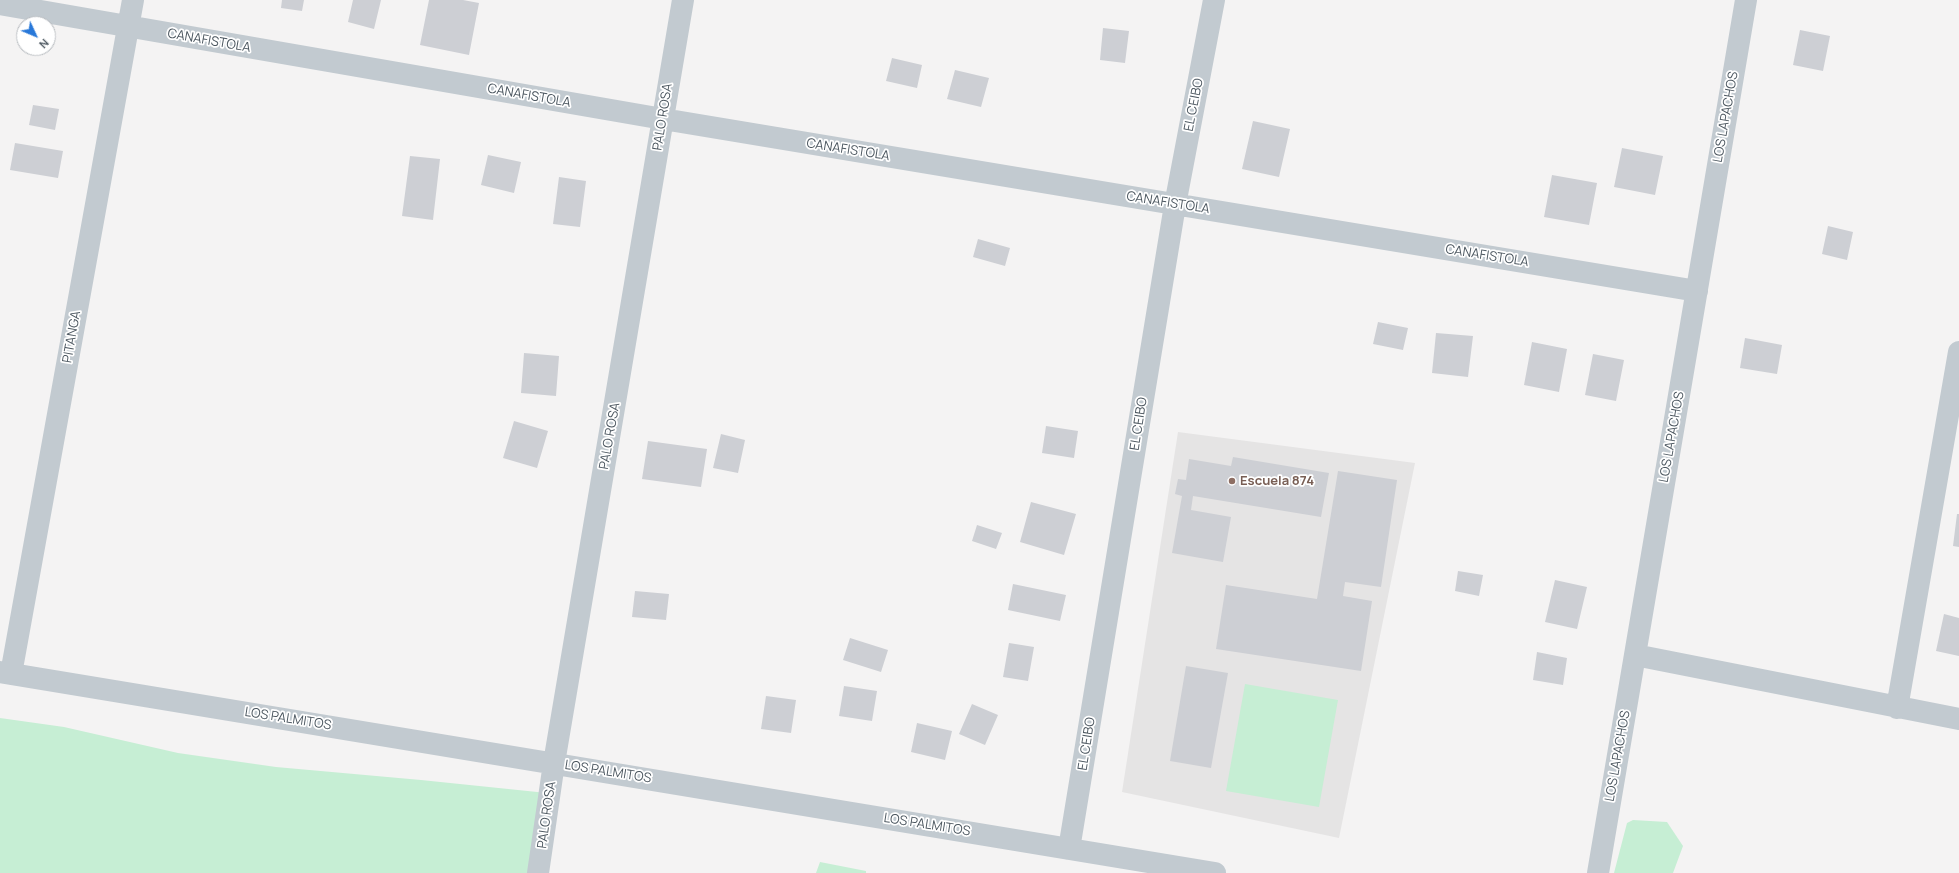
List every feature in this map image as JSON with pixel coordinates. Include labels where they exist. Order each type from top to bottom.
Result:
[{"type":"street","name":"PITANGA","points":[[6,673],[133,0]]},
{"type":"street","name":"PALO ROSA","points":[[538,873],[554,763],[683,0]]},
{"type":"street","name":"EL CEIBO","points":[[1069,849],[1175,204],[1214,0]]},
{"type":"street","name":"LOS LAPACHOS","points":[[1598,873],[1746,0]]},
{"type":"street","name":"CANAFISTOLA","points":[[0,4],[663,119],[1697,291]]},
{"type":"street","points":[[1896,708],[1951,436],[1959,352]]},
{"type":"street","points":[[1635,656],[1896,708],[1959,719]]},
{"type":"street","name":"LOS PALMITOS","points":[[6,673],[1215,873]]},
{"type":"shaded area","points":[[1178,432],[1415,463],[1339,838],[1122,792]]},
{"type":"green space","points":[[1245,684],[1338,700],[1319,807],[1226,791]]},
{"type":"green space","points":[[0,718],[64,727],[178,753],[276,767],[547,793],[530,873],[0,873]]},
{"type":"green space","points":[[1633,820],[1667,822],[1683,846],[1673,873],[1614,873],[1627,823]]},
{"type":"green space","points":[[820,862],[866,871],[866,873],[816,873]]},
{"type":"building","points":[[282,0],[304,0],[302,11],[281,8]]},
{"type":"building","points":[[353,0],[381,0],[374,29],[348,22]]},
{"type":"building","points":[[429,0],[463,0],[479,3],[469,55],[420,45]]},
{"type":"building","points":[[1103,28],[1129,31],[1125,63],[1100,60]]},
{"type":"building","points":[[1800,30],[1830,36],[1823,71],[1793,65]]},
{"type":"building","points":[[892,58],[922,65],[917,88],[886,81]]},
{"type":"building","points":[[955,70],[989,78],[981,107],[947,99]]},
{"type":"building","points":[[33,105],[59,109],[55,130],[29,125]]},
{"type":"building","points":[[1253,121],[1290,129],[1279,177],[1242,169]]},
{"type":"building","points":[[15,143],[63,151],[58,178],[10,170]]},
{"type":"building","points":[[1622,148],[1663,156],[1655,195],[1614,187]]},
{"type":"building","points":[[488,155],[521,162],[514,193],[481,185]]},
{"type":"building","points":[[410,156],[440,159],[433,220],[402,216]]},
{"type":"building","points":[[1552,175],[1597,183],[1589,225],[1544,217]]},
{"type":"building","points":[[559,177],[586,181],[580,227],[553,224]]},
{"type":"building","points":[[1828,226],[1853,232],[1847,260],[1822,254]]},
{"type":"building","points":[[978,239],[1010,248],[1005,266],[973,257]]},
{"type":"building","points":[[1378,322],[1408,328],[1403,350],[1373,344]]},
{"type":"building","points":[[1436,333],[1473,336],[1468,377],[1432,373]]},
{"type":"building","points":[[1745,338],[1782,345],[1777,374],[1740,368]]},
{"type":"building","points":[[1532,342],[1567,349],[1559,392],[1524,385]]},
{"type":"building","points":[[524,353],[559,356],[556,396],[521,393]]},
{"type":"building","points":[[1593,354],[1624,360],[1616,401],[1585,395]]},
{"type":"building","points":[[514,421],[548,431],[537,468],[503,458]]},
{"type":"building","points":[[1046,426],[1078,431],[1074,458],[1042,453]]},
{"type":"building","points":[[721,434],[745,440],[738,473],[713,468]]},
{"type":"building","points":[[648,441],[707,449],[701,487],[642,479]]},
{"type":"building","points":[[1233,457],[1329,473],[1321,517],[1193,496],[1191,510],[1231,517],[1223,562],[1172,553],[1182,496],[1175,494],[1178,479],[1186,480],[1189,459],[1231,466]]},
{"type":"building","points":[[1338,471],[1397,480],[1381,587],[1345,582],[1343,596],[1372,601],[1361,671],[1216,649],[1226,585],[1317,599]]},
{"type":"building","points":[[1031,502],[1076,514],[1064,555],[1020,542]]},
{"type":"building","points":[[1957,514],[1959,514],[1959,547],[1953,546]]},
{"type":"building","points":[[977,525],[1002,533],[996,549],[972,541]]},
{"type":"building","points":[[1458,571],[1483,575],[1479,596],[1455,591]]},
{"type":"building","points":[[1555,580],[1587,587],[1577,629],[1545,622]]},
{"type":"building","points":[[1013,584],[1066,595],[1060,621],[1008,610]]},
{"type":"building","points":[[635,591],[669,594],[666,620],[632,617]]},
{"type":"building","points":[[1944,614],[1959,618],[1959,656],[1936,651]]},
{"type":"building","points":[[850,638],[888,650],[881,672],[843,660]]},
{"type":"building","points":[[1009,643],[1034,647],[1028,681],[1003,677]]},
{"type":"building","points":[[1537,652],[1567,658],[1563,685],[1533,680]]},
{"type":"building","points":[[1186,666],[1228,673],[1211,768],[1170,761]]},
{"type":"building","points":[[844,686],[877,691],[872,721],[839,716]]},
{"type":"building","points":[[766,696],[796,700],[791,733],[761,729]]},
{"type":"building","points":[[972,704],[998,715],[985,745],[959,734]]},
{"type":"building","points":[[917,723],[952,731],[945,760],[911,752]]},
{"type":"place","name":"Escuela 874","points":[[1232,481]]}]
